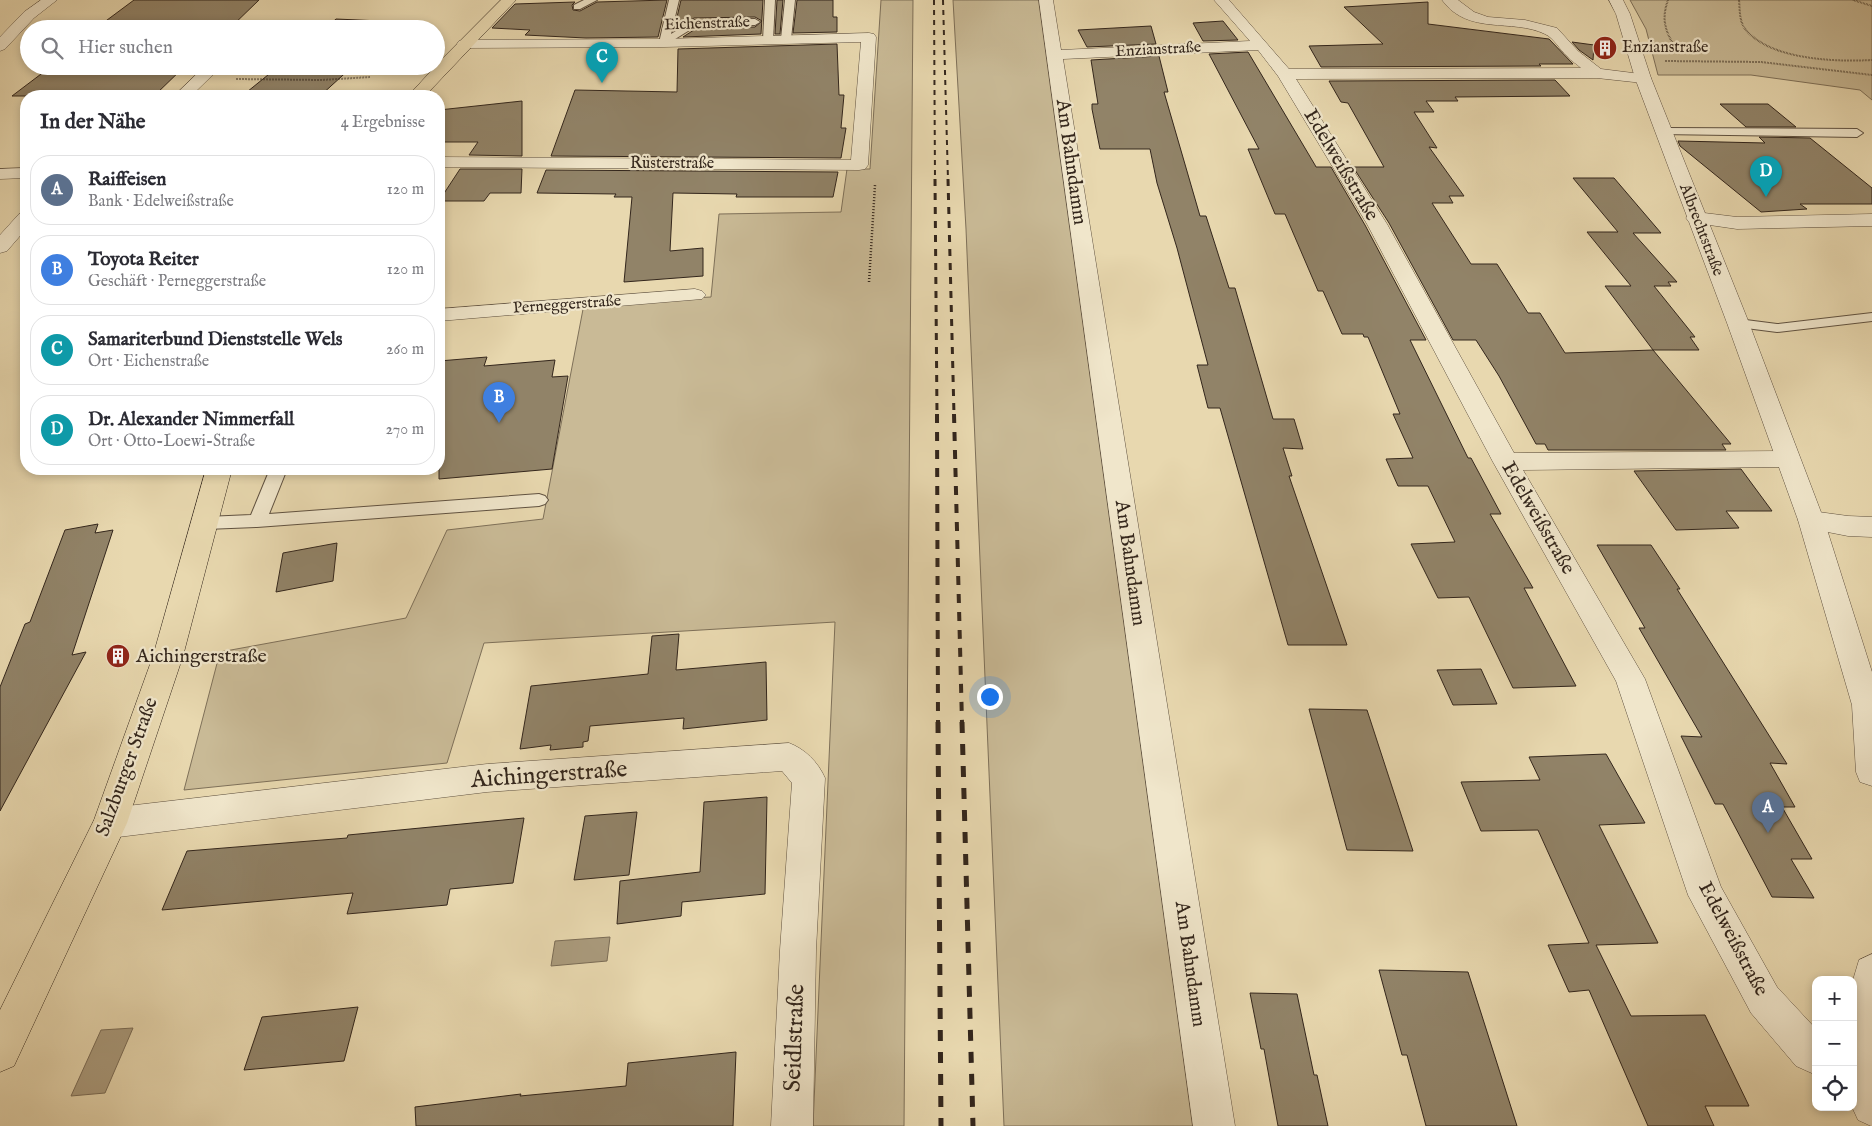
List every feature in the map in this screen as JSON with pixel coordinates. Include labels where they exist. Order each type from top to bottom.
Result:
[{"type":"main road","points":[[445,65],[509,0]]},
{"type":"main road","points":[[422,90],[435,75]]},
{"type":"main road","name":"Salzburger Straße","points":[[0,1052],[110,823],[168,656],[218,475]]},
{"type":"street","points":[[24,20],[50,0]]},
{"type":"street","name":"Am Bahndamm","points":[[1046,0],[1214,1126]]},
{"type":"street","name":"Edelweißstraße","points":[[1221,0],[1262,45],[1285,74],[1377,224],[1506,462],[1630,680],[1706,894],[1764,1000],[1812,1053]]},
{"type":"street","points":[[1449,0],[1469,15],[1486,21],[1525,24],[1552,31],[1573,54],[1597,73]]},
{"type":"street","name":"Albrechtstraße","points":[[1616,0],[1643,78],[1738,323],[1787,460],[1861,647],[1869,705],[1872,772]]},
{"type":"street","points":[[0,46],[20,25]]},
{"type":"street","name":"Eichenstraße","points":[[464,44],[664,43],[869,37],[859,165]]},
{"type":"street","name":"Enzianstraße","points":[[1055,55],[1262,45]]},
{"type":"street","points":[[1285,74],[1597,73],[1643,78]]},
{"type":"street","points":[[188,90],[204,75]]},
{"type":"street","name":"Rüsterstraße","points":[[445,162],[859,165]]},
{"type":"street","points":[[0,174],[20,173]]},
{"type":"street","points":[[1696,218],[1737,223],[1872,220]]},
{"type":"street","points":[[0,248],[20,225]]},
{"type":"street","name":"Perneggerstraße","points":[[445,315],[695,295]]},
{"type":"street","points":[[1506,462],[1787,460]]},
{"type":"street","points":[[1810,520],[1848,526],[1872,526]]},
{"type":"street","name":"Aichingerstraße","points":[[110,823],[487,778],[789,757],[808,778],[798,950]]},
{"type":"street","name":"Seidlstraße","points":[[792,1126],[798,950]]},
{"type":"street","points":[[1864,1090],[1872,972]]},
{"type":"lane","points":[[577,7],[592,0]]},
{"type":"lane","points":[[664,43],[674,0]]},
{"type":"lane","points":[[768,40],[770,0]]},
{"type":"lane","points":[[786,39],[790,0]]},
{"type":"lane","points":[[664,43],[694,23],[755,22]]},
{"type":"lane","points":[[1664,132],[1857,133]]},
{"type":"lane","points":[[1738,323],[1777,328],[1872,317]]},
{"type":"lane","points":[[257,521],[276,475]]},
{"type":"lane","points":[[206,522],[257,521],[539,500]]},
{"type":"path","points":[[1666,31],[1662,18],[1668,0]]},
{"type":"path","points":[[1738,0],[1742,22],[1746,29],[1765,43],[1778,49],[1812,57],[1853,61],[1872,60]]},
{"type":"path","points":[[1853,0],[1872,6]]},
{"type":"path","points":[[1637,61],[1728,60],[1763,62],[1844,74],[1872,75]]},
{"type":"path","points":[[200,79],[321,80],[370,77]]},
{"type":"path","points":[[859,165],[875,172],[869,282]]},
{"type":"shaded area","points":[[881,0],[913,0],[904,1126],[813,1126],[835,622],[484,643],[447,763],[184,790],[220,652],[406,618],[447,530],[543,519],[584,304],[711,297],[719,214],[841,212],[847,169],[870,169]]},
{"type":"shaded area","points":[[953,0],[1042,0],[1203,1126],[1004,1126],[966,229]]},
{"type":"shaded area","points":[[1630,0],[1872,0],[1872,100],[1860,90],[1751,75],[1658,75],[1646,29]]},
{"type":"shaded area","points":[[610,937],[607,961],[551,966],[555,941]]},
{"type":"shaded area","points":[[133,1028],[105,1093],[71,1096],[101,1030]]},
{"type":"building","points":[[134,0],[259,0],[238,20],[107,20]]},
{"type":"building","points":[[667,0],[658,37],[586,38],[525,35],[530,30],[492,28],[515,4],[575,2],[572,5],[573,10],[580,11],[597,2]]},
{"type":"building","points":[[681,0],[763,0],[762,21],[755,17],[694,18],[674,30]]},
{"type":"building","points":[[777,0],[783,0],[780,34],[775,34]]},
{"type":"building","points":[[797,0],[833,0],[833,17],[837,17],[837,32],[793,33]]},
{"type":"building","points":[[1428,2],[1428,24],[1549,39],[1573,64],[1539,64],[1541,66],[1321,67],[1309,46],[1383,44],[1344,7]]},
{"type":"building","points":[[762,21],[761,34],[683,37],[697,28],[755,27]]},
{"type":"building","points":[[1223,21],[1238,40],[1203,41],[1193,23]]},
{"type":"building","points":[[1151,26],[1156,44],[1087,47],[1078,30]]},
{"type":"building","points":[[1572,42],[1594,45],[1593,60],[1579,50]]},
{"type":"building","points":[[837,44],[839,95],[844,95],[841,128],[846,128],[841,158],[551,156],[575,90],[677,92],[678,49]]},
{"type":"building","points":[[1248,52],[1316,167],[1331,167],[1365,225],[1426,340],[1410,340],[1468,458],[1471,458],[1501,514],[1490,514],[1533,588],[1524,588],[1576,686],[1513,688],[1469,597],[1438,598],[1411,544],[1455,542],[1428,486],[1398,486],[1386,459],[1413,458],[1393,414],[1400,414],[1368,337],[1364,337],[1363,334],[1342,334],[1323,291],[1318,291],[1285,214],[1275,214],[1248,149],[1259,149],[1209,54]]},
{"type":"building","points":[[1159,56],[1168,92],[1164,92],[1200,216],[1206,216],[1229,288],[1235,288],[1273,419],[1294,419],[1303,449],[1283,448],[1292,476],[1289,476],[1347,645],[1288,645],[1220,408],[1208,408],[1197,365],[1208,365],[1177,248],[1157,183],[1150,149],[1100,149],[1092,109],[1092,104],[1098,104],[1091,60]]},
{"type":"building","points":[[40,75],[176,75],[160,90],[20,90],[20,96],[12,96]]},
{"type":"building","points":[[268,75],[343,75],[327,90],[249,90]]},
{"type":"building","points":[[1555,80],[1570,96],[1455,97],[1458,101],[1426,101],[1434,112],[1414,112],[1437,148],[1429,147],[1464,196],[1449,196],[1453,203],[1432,203],[1471,264],[1497,264],[1528,313],[1540,313],[1565,353],[1653,350],[1731,444],[1722,444],[1726,450],[1548,450],[1545,444],[1536,444],[1499,376],[1476,340],[1453,340],[1389,223],[1353,167],[1384,167],[1348,103],[1341,102],[1329,81]]},
{"type":"building","points":[[522,101],[522,156],[469,155],[478,142],[445,142],[445,109]]},
{"type":"building","points":[[1720,104],[1768,104],[1796,127],[1746,127]]},
{"type":"building","points":[[1759,137],[1810,138],[1872,188],[1872,204],[1800,204],[1807,209],[1761,212],[1680,146],[1678,141],[1765,143]]},
{"type":"building","points":[[460,169],[522,169],[521,193],[490,193],[484,201],[445,201],[445,192]]},
{"type":"building","points":[[546,170],[838,172],[833,197],[736,197],[737,194],[673,193],[670,251],[703,248],[703,276],[624,282],[632,197],[614,197],[616,194],[537,193]]},
{"type":"building","points":[[1573,178],[1614,178],[1661,233],[1633,233],[1677,282],[1668,282],[1671,286],[1654,286],[1695,337],[1690,337],[1699,350],[1653,350],[1605,286],[1631,286],[1587,232],[1618,232]]},
{"type":"building","points":[[487,357],[484,366],[555,360],[552,377],[568,376],[552,469],[439,479],[439,475],[445,475],[445,360]]},
{"type":"building","points":[[1741,469],[1772,511],[1726,511],[1739,528],[1676,530],[1634,471]]},
{"type":"building","points":[[98,524],[95,533],[113,530],[72,655],[86,652],[0,811],[0,687],[25,624],[30,622],[65,530]]},
{"type":"building","points":[[337,543],[333,581],[276,592],[283,553]]},
{"type":"building","points":[[1597,545],[1651,545],[1680,589],[1677,589],[1787,764],[1770,763],[1795,807],[1782,807],[1812,859],[1791,859],[1814,898],[1772,897],[1723,804],[1715,804],[1681,736],[1702,737],[1639,628],[1645,628]]},
{"type":"building","points":[[679,634],[676,670],[766,662],[767,720],[683,729],[684,718],[590,726],[588,741],[583,742],[583,747],[550,750],[551,745],[520,749],[531,686],[648,674],[652,636]]},
{"type":"building","points":[[1481,669],[1497,704],[1453,705],[1437,670]]},
{"type":"building","points":[[1309,709],[1367,710],[1413,851],[1347,850]]},
{"type":"building","points":[[1606,754],[1645,823],[1599,825],[1658,943],[1596,945],[1631,1016],[1705,1015],[1749,1106],[1705,1106],[1714,1126],[1648,1126],[1589,990],[1569,992],[1548,945],[1589,943],[1538,830],[1481,831],[1461,782],[1540,780],[1529,757]]},
{"type":"building","points":[[767,797],[765,894],[682,902],[681,916],[617,924],[620,881],[700,872],[704,802]]},
{"type":"building","points":[[637,812],[629,875],[574,880],[585,816]]},
{"type":"building","points":[[524,818],[513,883],[450,889],[447,905],[347,914],[353,893],[162,910],[187,851],[347,838],[348,835]]},
{"type":"building","points":[[1379,970],[1468,972],[1517,1126],[1426,1126],[1407,1055],[1402,1055]]},
{"type":"building","points":[[1250,993],[1297,994],[1314,1075],[1317,1075],[1328,1126],[1278,1126],[1264,1049],[1261,1049]]},
{"type":"building","points":[[358,1007],[344,1061],[244,1070],[262,1017]]},
{"type":"building","points":[[736,1052],[733,1126],[416,1126],[415,1107],[521,1094],[520,1096],[626,1086],[628,1063]]},
{"type":"railway","points":[[934,0],[935,180]]},
{"type":"railway","points":[[943,0],[948,180]]},
{"type":"railway","points":[[935,179],[937,415]]},
{"type":"railway","points":[[948,179],[954,415]]},
{"type":"railway","points":[[937,414],[938,723]]},
{"type":"railway","points":[[954,414],[962,723]]},
{"type":"railway","points":[[938,722],[941,1126]]},
{"type":"railway","points":[[962,722],[973,1126]]},
{"type":"place","name":"Enzianstraße","points":[[1605,48]]},
{"type":"place","name":"Samariterbund Dienststelle Wels","points":[[602,83]]},
{"type":"place","name":"Dr. Alexander Nimmerfall","points":[[1766,197]]},
{"type":"place","name":"Toyota Reiter","points":[[499,423]]},
{"type":"place","name":"Aichingerstraße","points":[[118,656]]},
{"type":"place","name":"Raiffeisen","points":[[1768,833]]}]
